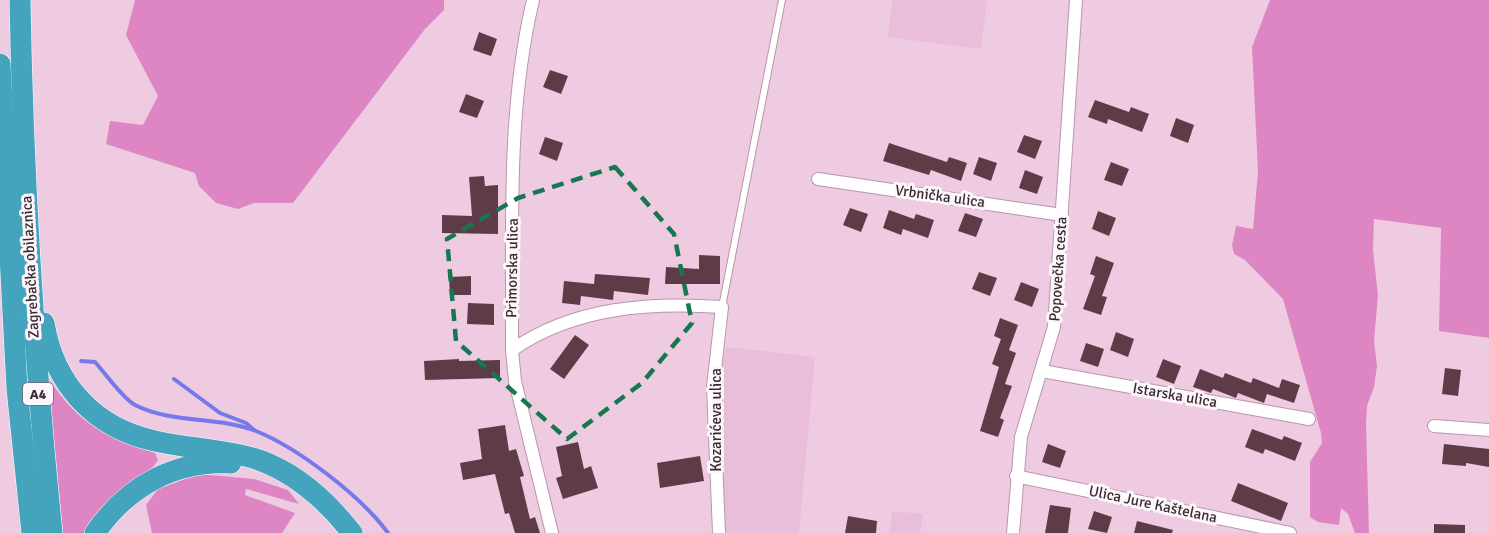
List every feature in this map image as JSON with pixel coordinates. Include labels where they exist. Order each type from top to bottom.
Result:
[{"type":"highway","name":"Zagrebačka obilaznica","points":[[20,0],[29,254],[37,386],[52,533]]},
{"type":"highway","name":"Zagrebačka obilaznica","points":[[0,64],[16,367],[32,533]]},
{"type":"highway","points":[[29,254],[41,270],[44,324],[57,368],[69,388],[98,418],[138,437],[248,457],[276,469],[297,479],[318,494],[352,533]]},
{"type":"highway","points":[[95,533],[108,515],[128,495],[148,481],[169,472],[189,466],[223,462],[276,469]]},
{"type":"street","name":"Primorska ulica","points":[[533,0],[522,50],[515,103],[512,350],[515,381],[552,533]]},
{"type":"street","name":"Popovečka cesta","points":[[1013,533],[1021,437],[1054,327],[1076,0]]},
{"type":"street","name":"Vrbnička ulica","points":[[818,179],[1062,214]]},
{"type":"street","points":[[512,350],[533,335],[572,320],[625,307],[682,304],[722,307]]},
{"type":"street","name":"Kozarićeva ulica","points":[[719,533],[713,387],[722,307]]},
{"type":"street","name":"Istarska ulica","points":[[1042,371],[1309,419]]},
{"type":"street","points":[[1434,426],[1489,430]]},
{"type":"street","name":"Ulica Jure Kaštelana","points":[[1017,476],[1290,533]]},
{"type":"lane","points":[[722,307],[782,0]]},
{"type":"highlighted area","points":[[615,167],[674,234],[692,323],[642,383],[567,439],[456,341],[447,239],[518,198]]},
{"type":"shaded area","points":[[135,0],[444,0],[444,10],[425,29],[293,203],[254,203],[238,209],[216,203],[199,186],[195,173],[106,144],[110,121],[143,125],[158,96],[126,35]]},
{"type":"shaded area","points":[[892,0],[987,0],[981,49],[888,37]]},
{"type":"shaded area","points":[[1270,0],[1489,0],[1489,338],[1439,331],[1441,228],[1374,219],[1373,250],[1378,295],[1374,341],[1377,366],[1374,387],[1367,406],[1366,423],[1369,533],[1355,533],[1348,514],[1341,508],[1339,525],[1318,522],[1310,517],[1310,462],[1322,443],[1321,433],[1283,299],[1245,260],[1234,254],[1232,245],[1236,226],[1253,229],[1258,172],[1252,47]]},
{"type":"shaded area","points":[[726,347],[815,357],[799,533],[726,533],[718,383]]},
{"type":"shaded area","points":[[48,378],[70,407],[94,426],[121,441],[155,453],[158,460],[153,467],[120,492],[85,533],[63,533]]},
{"type":"shaded area","points":[[199,474],[254,479],[288,490],[299,504],[246,489],[245,495],[295,513],[282,533],[152,533],[146,505],[158,489]]},
{"type":"shaded area","points":[[892,511],[923,514],[920,533],[890,533]]},
{"type":"building","points":[[479,32],[497,39],[491,56],[473,50]]},
{"type":"building","points":[[550,70],[568,76],[561,94],[543,87]]},
{"type":"building","points":[[466,94],[484,101],[477,118],[459,112]]},
{"type":"building","points":[[1095,100],[1129,112],[1131,107],[1149,114],[1142,132],[1108,119],[1107,124],[1088,117]]},
{"type":"building","points":[[1176,118],[1194,125],[1188,143],[1170,136]]},
{"type":"building","points":[[1024,135],[1042,141],[1035,159],[1017,152]]},
{"type":"building","points":[[545,137],[563,143],[557,161],[539,154]]},
{"type":"building","points":[[889,143],[947,162],[949,157],[967,163],[961,181],[931,170],[929,175],[883,161]]},
{"type":"building","points":[[979,157],[997,163],[991,181],[973,174]]},
{"type":"building","points":[[1111,162],[1129,169],[1122,186],[1104,180]]},
{"type":"building","points":[[1025,170],[1043,177],[1037,194],[1019,188]]},
{"type":"building","points":[[484,176],[485,186],[498,185],[498,234],[442,233],[442,215],[472,216],[469,177]]},
{"type":"building","points":[[850,208],[868,214],[861,232],[843,225]]},
{"type":"building","points":[[889,210],[914,219],[916,214],[934,220],[928,238],[903,229],[901,235],[883,228]]},
{"type":"building","points":[[1098,211],[1116,218],[1109,236],[1092,229]]},
{"type":"building","points":[[965,213],[983,219],[976,237],[958,231]]},
{"type":"building","points":[[699,255],[720,256],[720,284],[665,284],[666,267],[699,269]]},
{"type":"building","points":[[1096,256],[1114,263],[1102,296],[1107,297],[1101,315],[1083,309],[1095,276],[1090,274]]},
{"type":"building","points":[[979,272],[997,278],[990,296],[972,289]]},
{"type":"building","points":[[595,274],[650,278],[648,295],[614,291],[613,300],[581,296],[580,305],[562,303],[564,281],[594,284]]},
{"type":"building","points":[[471,276],[471,295],[450,295],[449,277]]},
{"type":"building","points":[[1021,282],[1039,289],[1032,307],[1014,300]]},
{"type":"building","points":[[468,303],[494,304],[494,325],[467,324]]},
{"type":"building","points":[[1000,318],[1018,325],[1009,350],[1016,353],[1005,384],[1012,386],[1000,418],[1004,420],[998,437],[980,431],[999,367],[992,364],[1001,339],[994,336]]},
{"type":"building","points":[[1116,332],[1134,339],[1128,357],[1110,350]]},
{"type":"building","points":[[575,335],[589,345],[564,379],[550,369]]},
{"type":"building","points":[[1086,343],[1104,349],[1098,367],[1080,361]]},
{"type":"building","points":[[459,359],[459,361],[500,360],[500,378],[425,380],[424,361]]},
{"type":"building","points":[[1163,359],[1181,366],[1174,384],[1156,377]]},
{"type":"building","points":[[1445,368],[1461,370],[1458,396],[1442,394]]},
{"type":"building","points":[[1200,369],[1223,378],[1225,373],[1251,383],[1253,378],[1279,388],[1282,379],[1300,385],[1294,403],[1267,394],[1264,403],[1238,393],[1236,398],[1213,389],[1211,393],[1193,387]]},
{"type":"building","points":[[505,425],[509,451],[516,449],[524,476],[520,477],[530,519],[535,517],[540,533],[515,533],[509,513],[505,514],[495,474],[463,480],[460,463],[482,459],[478,429]]},
{"type":"building","points":[[1252,429],[1282,440],[1284,436],[1302,443],[1295,461],[1265,449],[1263,454],[1245,447]]},
{"type":"building","points":[[578,442],[584,469],[591,466],[598,488],[563,499],[556,478],[562,476],[556,447]]},
{"type":"building","points":[[1048,444],[1066,451],[1060,468],[1042,462]]},
{"type":"building","points":[[1444,444],[1489,449],[1489,467],[1466,463],[1466,466],[1442,464]]},
{"type":"building","points":[[700,456],[704,481],[660,488],[657,463]]},
{"type":"building","points":[[1238,483],[1288,503],[1281,521],[1231,501]]},
{"type":"building","points":[[1050,505],[1071,508],[1068,533],[1045,533]]},
{"type":"building","points":[[1094,511],[1112,517],[1107,533],[1088,529]]},
{"type":"building","points":[[848,516],[877,521],[876,533],[845,533]]},
{"type":"building","points":[[1137,521],[1173,530],[1172,533],[1134,533]]},
{"type":"building","points":[[1434,524],[1465,525],[1465,533],[1434,533]]},
{"type":"waterway","points":[[81,361],[95,362],[130,402],[149,411],[180,418],[241,426],[291,449],[328,474],[362,504],[388,533]]},
{"type":"waterway","points":[[174,379],[220,413],[246,423],[254,430]]}]
